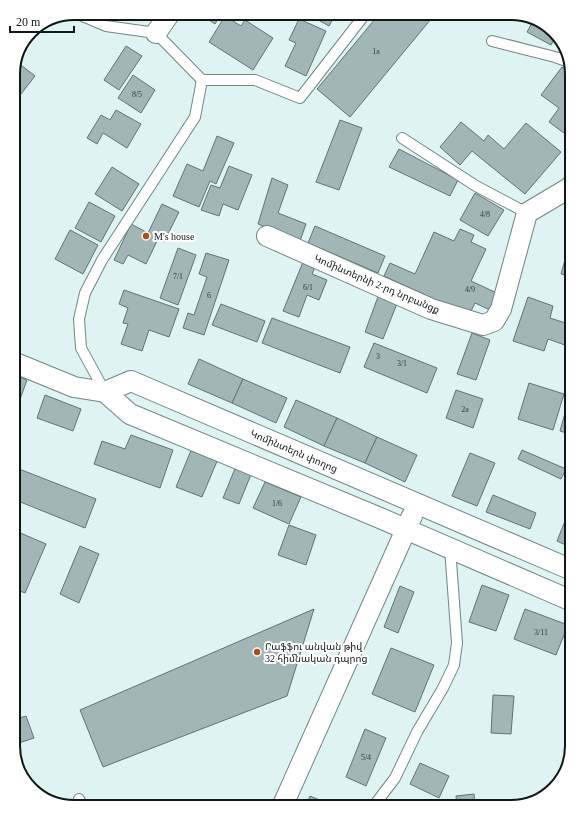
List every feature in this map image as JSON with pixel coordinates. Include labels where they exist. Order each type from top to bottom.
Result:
[{"type":"street","points":[[156,33],[165,20]]},
{"type":"street","points":[[527,212],[565,189]]},
{"type":"street","name":"Կոմինտերնի 2-րդ նրբանցք","points":[[267,236],[431,309],[483,325],[494,321],[501,309],[527,212]]},
{"type":"street","points":[[20,365],[74,387],[105,392],[130,414],[406,529],[565,598]]},
{"type":"street","name":"Կոմինտերն փողոց","points":[[105,392],[131,381],[565,567]]},
{"type":"street","points":[[285,800],[418,503]]},
{"type":"lane","points":[[92,20],[106,26],[156,33],[202,80],[255,80],[300,98],[361,20]]},
{"type":"lane","points":[[492,41],[563,60]]},
{"type":"lane","points":[[105,392],[81,348],[79,319],[85,293],[102,260],[195,117],[202,80]]},
{"type":"lane","points":[[402,138],[476,186],[527,212]]},
{"type":"lane","points":[[378,800],[395,778],[417,732],[443,688],[454,665],[457,643],[450,548]]},
{"type":"building","points":[[209,20],[218,20],[215,24]]},
{"type":"building","points":[[223,20],[231,20],[241,26],[245,20],[273,38],[253,70],[209,42]]},
{"type":"building","points":[[299,20],[326,31],[306,76],[285,66],[296,43],[289,40]]},
{"type":"building","points":[[318,20],[332,20],[329,26]]},
{"type":"building","points":[[374,20],[430,20],[350,117],[317,89]]},
{"type":"building","points":[[531,24],[541,29],[554,40],[551,45],[527,32]]},
{"type":"building","points":[[126,46],[142,56],[119,90],[104,80]]},
{"type":"building","points":[[21,65],[35,76],[21,94],[20,71]]},
{"type":"building","points":[[562,67],[565,69],[565,134],[549,122],[559,108],[541,95]]},
{"type":"building","points":[[133,75],[155,90],[141,113],[118,98]]},
{"type":"building","points":[[116,110],[141,124],[127,148],[103,133],[97,144],[87,138],[101,115],[110,120]]},
{"type":"building","points":[[340,120],[362,128],[339,190],[316,182]]},
{"type":"building","points":[[461,122],[484,141],[488,135],[504,149],[526,123],[561,152],[525,194],[472,151],[460,165],[440,147]]},
{"type":"building","points":[[217,136],[234,143],[216,184],[210,181],[199,207],[173,196],[187,164],[203,171]]},
{"type":"building","points":[[399,149],[458,180],[450,196],[389,167]]},
{"type":"building","points":[[229,166],[252,175],[238,210],[223,204],[219,216],[201,210],[211,185],[220,188]]},
{"type":"building","points":[[112,167],[139,184],[122,211],[95,194]]},
{"type":"building","points":[[272,178],[288,185],[278,213],[306,224],[300,241],[258,224]]},
{"type":"building","points":[[475,193],[504,210],[488,236],[460,220]]},
{"type":"building","points":[[89,202],[115,216],[101,242],[75,228]]},
{"type":"building","name":"M's house","points":[[162,204],[179,212],[164,242],[158,239],[146,264],[128,255],[123,264],[114,260],[131,224],[148,233]]},
{"type":"building","points":[[315,226],[385,256],[378,273],[308,243]]},
{"type":"building","points":[[460,229],[474,235],[471,242],[486,249],[471,281],[499,294],[492,311],[475,303],[469,315],[384,276],[390,263],[415,274],[434,232],[454,241]]},
{"type":"building","points":[[70,230],[98,245],[83,274],[55,259]]},
{"type":"building","points":[[178,248],[196,255],[178,305],[160,298]]},
{"type":"building","points":[[206,253],[229,260],[204,335],[183,328],[188,313],[194,315],[207,277],[199,274]]},
{"type":"building","points":[[565,260],[565,275],[561,274]]},
{"type":"building","points":[[303,262],[315,267],[312,274],[327,280],[319,300],[307,295],[299,317],[283,311]]},
{"type":"building","points":[[124,290],[179,309],[169,337],[149,330],[142,351],[121,344],[128,324],[123,323],[128,308],[119,304]]},
{"type":"building","points":[[379,294],[398,301],[383,339],[365,332]]},
{"type":"building","points":[[528,297],[553,306],[550,318],[565,323],[565,345],[548,339],[544,351],[513,341]]},
{"type":"building","points":[[221,304],[265,321],[257,342],[212,325]]},
{"type":"building","points":[[272,318],[350,347],[340,373],[262,343]]},
{"type":"building","points":[[472,333],[490,340],[476,380],[457,374]]},
{"type":"building","points":[[374,343],[437,368],[427,393],[364,367]]},
{"type":"building","points":[[199,359],[243,379],[232,403],[188,384]]},
{"type":"building","points":[[20,377],[27,380],[20,399]]},
{"type":"building","points":[[243,379],[287,398],[276,423],[232,403]]},
{"type":"building","points":[[529,383],[564,394],[553,430],[518,419]]},
{"type":"building","points":[[456,390],[483,399],[473,428],[446,418]]},
{"type":"building","points":[[45,395],[81,409],[73,431],[37,418]]},
{"type":"building","points":[[296,400],[337,418],[324,446],[284,427]]},
{"type":"building","points":[[565,413],[565,433],[560,431]]},
{"type":"building","points":[[337,418],[377,437],[365,463],[324,446]]},
{"type":"building","points":[[131,435],[173,450],[160,488],[94,464],[102,441],[125,449]]},
{"type":"building","points":[[377,437],[417,455],[405,482],[365,463]]},
{"type":"building","points":[[194,443],[220,454],[202,497],[176,487]]},
{"type":"building","points":[[522,450],[565,469],[565,471],[561,479],[518,459]]},
{"type":"building","points":[[470,453],[495,463],[477,506],[452,496]]},
{"type":"building","points":[[236,466],[252,472],[239,504],[223,498]]},
{"type":"building","points":[[20,469],[96,499],[85,528],[20,502]]},
{"type":"building","points":[[265,482],[301,497],[289,524],[253,508]]},
{"type":"building","points":[[493,495],[536,513],[530,529],[486,512]]},
{"type":"building","points":[[565,521],[565,545],[557,541]]},
{"type":"building","points":[[289,525],[316,535],[306,565],[278,555]]},
{"type":"building","points":[[20,533],[46,544],[25,593],[20,591]]},
{"type":"building","points":[[80,546],[99,554],[79,603],[60,594]]},
{"type":"building","points":[[482,585],[509,595],[496,631],[469,622]]},
{"type":"building","points":[[400,586],[414,592],[398,633],[384,627]]},
{"type":"building","name":"Րաֆֆու անվան թիվ 32 հիմնական դպրոց","points":[[314,609],[287,696],[103,767],[80,710]]},
{"type":"building","points":[[525,609],[565,624],[565,632],[556,655],[514,639]]},
{"type":"building","points":[[391,648],[434,665],[415,712],[372,694]]},
{"type":"building","points":[[493,695],[514,696],[511,734],[491,733]]},
{"type":"building","points":[[26,716],[34,738],[20,743],[20,718]]},
{"type":"building","points":[[365,729],[386,738],[366,786],[346,777]]},
{"type":"building","points":[[420,763],[449,776],[439,798],[410,784]]},
{"type":"building","points":[[474,794],[474,800],[456,800],[456,796]]},
{"type":"building","points":[[310,796],[319,800],[308,800]]},
{"type":"place","name":"M's house","points":[[146,236]]},
{"type":"place","name":"Րաֆֆու անվան թիվ 32 հիմնական դպրոց","points":[[257,652]]}]
